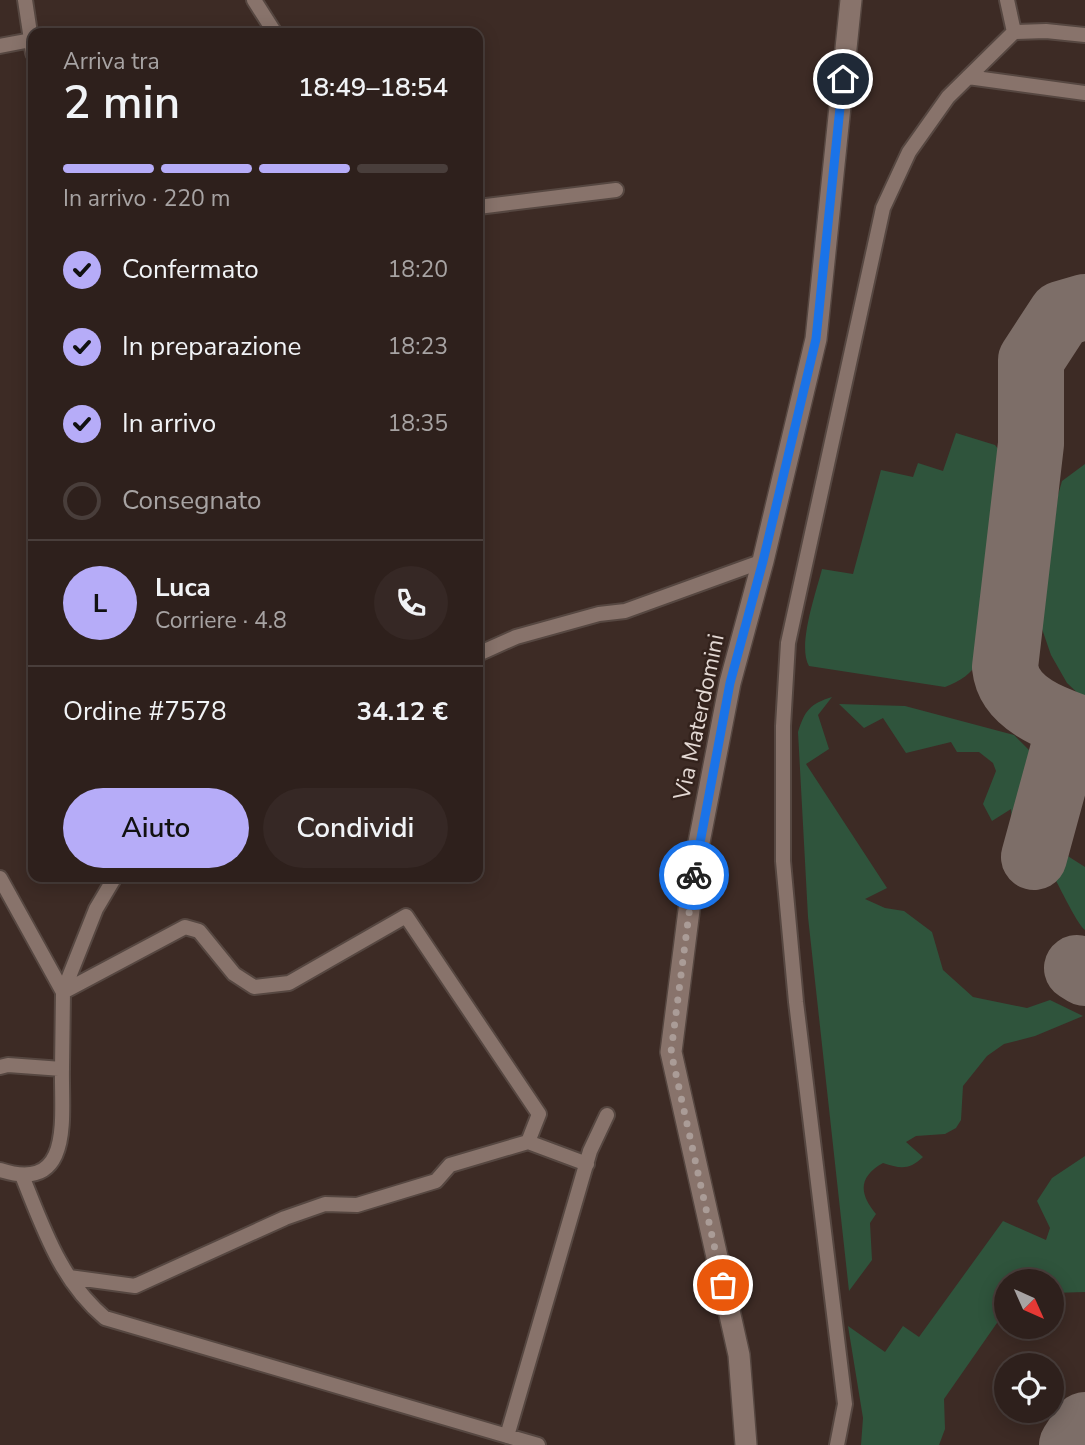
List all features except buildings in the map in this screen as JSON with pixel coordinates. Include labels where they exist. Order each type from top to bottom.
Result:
[{"type":"street","name":"Via Materdomini","points":[[746,1445],[739,1355],[671,1052],[695,863],[730,683],[764,559],[816,339],[851,0]]},
{"type":"lane","points":[[25,0],[29,28]]},
{"type":"lane","points":[[254,0],[272,28]]},
{"type":"lane","points":[[1007,0],[1014,32]]},
{"type":"lane","points":[[838,1445],[845,1404],[796,1002],[783,861],[783,726],[788,643],[883,208],[909,152],[948,97],[1014,32],[1045,31],[1085,35]]},
{"type":"lane","points":[[0,46],[28,46]]},
{"type":"lane","points":[[968,77],[1085,93]]},
{"type":"lane","points":[[483,206],[616,190]]},
{"type":"lane","points":[[483,652],[516,638],[599,614],[764,559]]},
{"type":"lane","points":[[0,878],[63,992]]},
{"type":"lane","points":[[0,1170],[23,1178],[49,1167],[61,1148],[63,992],[96,909],[111,882]]},
{"type":"lane","points":[[63,992],[185,927],[200,931],[234,974],[254,987],[289,983],[406,916],[539,1114],[528,1142]]},
{"type":"lane","points":[[0,1067],[8,1065],[62,1069]]},
{"type":"lane","points":[[507,1436],[587,1164],[607,1115]]},
{"type":"lane","points":[[69,1277],[135,1286],[285,1218],[325,1205],[357,1205],[436,1181],[450,1165],[528,1142],[587,1164]]},
{"type":"lane","points":[[23,1178],[54,1254],[82,1298],[105,1318],[538,1445]]},
{"type":"green space","points":[[956,433],[995,445],[1005,458],[980,659],[977,664],[965,676],[945,687],[809,666],[805,646],[806,633],[822,569],[853,574],[881,470],[913,477],[918,463],[943,471]]},
{"type":"green space","points":[[1085,464],[1085,700],[1067,683],[1051,655],[1041,626],[1058,495],[1062,481]]},
{"type":"green space","points":[[832,697],[818,715],[829,749],[806,764],[887,888],[865,899],[885,908],[904,911],[932,932],[943,970],[973,997],[1027,1008],[1050,1000],[1083,1016],[1035,1036],[1004,1044],[987,1056],[963,1086],[961,1120],[956,1128],[945,1134],[916,1136],[906,1142],[923,1157],[913,1164],[900,1167],[883,1163],[869,1174],[865,1180],[864,1193],[876,1214],[870,1223],[872,1260],[849,1291],[808,917],[798,732],[809,709]]},
{"type":"green space","points":[[839,704],[905,706],[1014,735],[1030,751],[1039,783],[1032,818],[1019,850],[1004,845],[1012,822],[1011,809],[992,821],[983,804],[996,771],[993,763],[979,752],[957,752],[951,742],[906,753],[883,718],[864,728]]},
{"type":"green space","points":[[1052,846],[1085,867],[1085,930],[1048,866]]},
{"type":"green space","points":[[1085,1156],[1085,1292],[1064,1293],[1064,1269],[994,1269],[994,1327],[944,1399],[945,1429],[939,1445],[861,1445],[863,1418],[848,1326],[885,1352],[903,1326],[919,1337],[1003,1221],[1046,1240],[1050,1228],[1037,1201],[1052,1178]]},
{"type":"taxiway","points":[[1085,307],[1061,314],[1031,360],[1031,444],[1005,667],[1008,680],[1015,691],[1034,708],[1085,730]]},
{"type":"taxiway","points":[[1034,857],[1070,725]]},
{"type":"taxiway","points":[[1077,968],[1085,973]]},
{"type":"taxiway","points":[[1072,1445],[1085,1425]]},
{"type":"way so far","points":[[694,875],[671,1052],[723,1285]]},
{"type":"route","points":[[694,875],[730,683],[763,561],[816,339],[843,79]]}]
